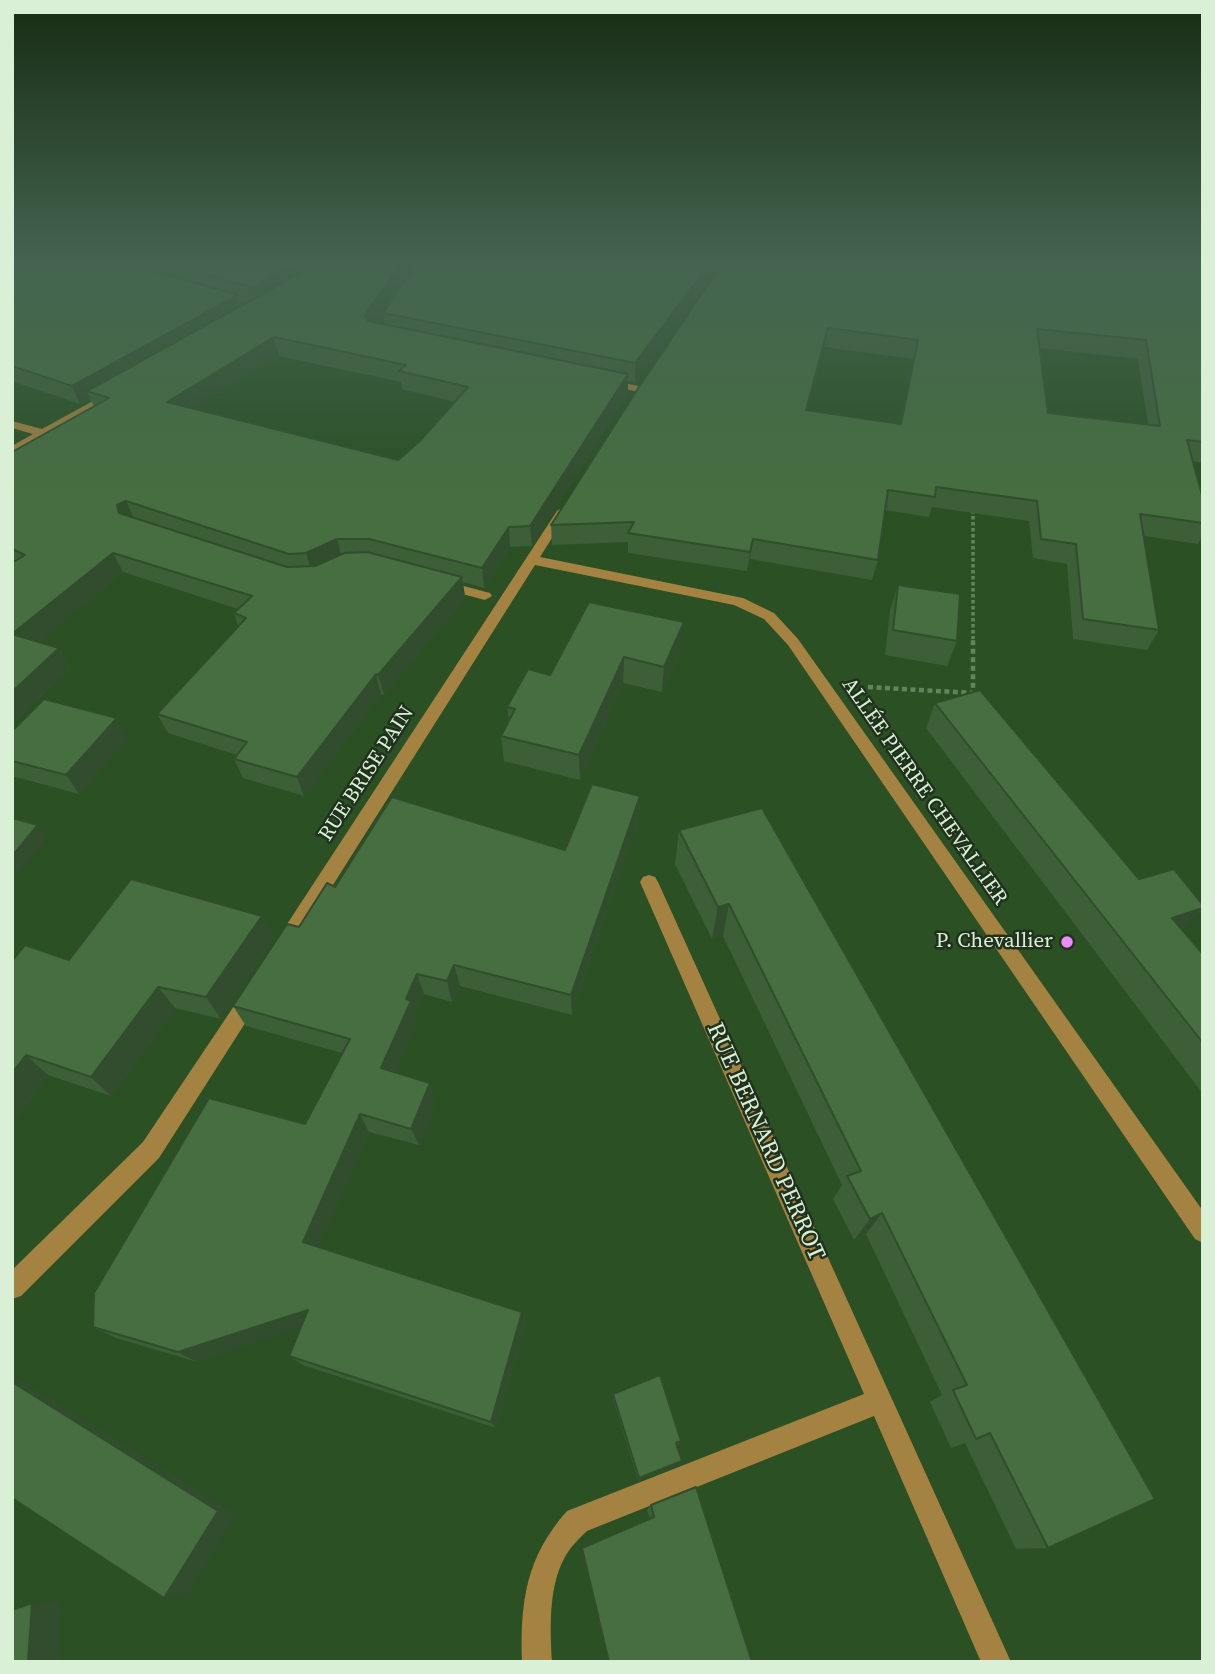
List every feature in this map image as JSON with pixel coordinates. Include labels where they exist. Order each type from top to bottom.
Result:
[{"type":"street","points":[[598,380],[636,394],[648,377]]},
{"type":"street","points":[[12,451],[124,387]]},
{"type":"street","points":[[12,424],[43,433]]},
{"type":"street","name":"RUE BRISE PAIN","points":[[12,1287],[151,1150],[568,502]]},
{"type":"street","name":"ALLÉE PIERRE CHEVALLIER","points":[[532,560],[738,601],[769,616],[793,642],[1203,1231]]},
{"type":"street","points":[[428,580],[485,596]]},
{"type":"street","name":"RUE BERNARD PERROT","points":[[649,882],[996,1662]]},
{"type":"street","points":[[537,1662],[540,1590],[557,1543],[577,1521],[880,1401]]},
{"type":"path","points":[[865,687],[973,693],[973,503]]},
{"type":"building","points":[[12,339],[158,339],[72,386],[12,366]]},
{"type":"building","points":[[181,339],[271,339],[167,402],[398,460],[419,442],[468,387],[399,371],[406,365],[284,339],[457,339],[628,374],[530,526],[509,527],[482,568],[369,539],[337,539],[306,553],[289,554],[126,501],[117,505],[119,513],[287,567],[315,566],[344,553],[367,552],[462,577],[378,675],[376,674],[297,777],[234,759],[247,742],[157,714],[246,618],[234,613],[252,596],[113,553],[12,634],[12,563],[25,555],[12,549],[12,452],[109,398],[87,391]]},
{"type":"building","points":[[515,339],[653,339],[635,363]]},
{"type":"building","points":[[671,339],[825,339],[806,410],[901,424],[918,340],[911,339],[1038,339],[1048,413],[1160,426],[1146,340],[1137,339],[1203,339],[1203,442],[1187,440],[1203,499],[1203,523],[1140,514],[1159,630],[1083,619],[1076,544],[1041,539],[1037,501],[936,487],[935,497],[888,490],[878,560],[753,539],[750,552],[628,533],[634,522],[551,525]]},
{"type":"building","points":[[898,585],[960,594],[957,641],[893,630]]},
{"type":"building","points":[[589,602],[684,622],[664,667],[624,657],[579,755],[501,736],[515,709],[507,707],[528,669],[550,675]]},
{"type":"building","points":[[12,634],[59,648],[12,692]]},
{"type":"building","points":[[980,690],[1139,879],[1174,869],[1203,905],[1203,908],[1172,918],[1203,954],[1203,1043],[935,703]]},
{"type":"building","points":[[44,699],[117,718],[66,775],[12,761],[12,731]]},
{"type":"building","points":[[592,784],[640,796],[571,995],[454,965],[447,981],[417,974],[406,999],[411,1001],[381,1068],[430,1083],[411,1129],[360,1114],[303,1242],[522,1312],[491,1422],[289,1356],[308,1310],[178,1352],[93,1327],[94,1293],[209,1098],[305,1124],[350,1039],[233,1006],[287,924],[299,927],[327,883],[335,887],[392,797],[565,850]]},
{"type":"building","points":[[762,808],[1155,1499],[1048,1548],[990,1433],[976,1439],[953,1390],[967,1385],[882,1213],[870,1219],[847,1176],[861,1171],[729,904],[718,907],[679,830]]},
{"type":"building","points":[[12,818],[38,825],[12,856]]},
{"type":"building","points":[[131,879],[262,916],[206,997],[158,987],[91,1077],[26,1055],[12,1073],[12,961],[25,945],[69,960]]},
{"type":"building","points":[[660,1375],[681,1441],[676,1443],[682,1461],[639,1478],[613,1394]]},
{"type":"building","points":[[12,1382],[218,1511],[164,1598],[12,1498]]},
{"type":"building","points":[[696,1487],[752,1662],[609,1662],[582,1548],[654,1517],[651,1505]]},
{"type":"building","points":[[32,1603],[28,1662],[12,1662],[12,1610]]},
{"type":"place","name":"P. Chevallier","points":[[1067,942]]}]
